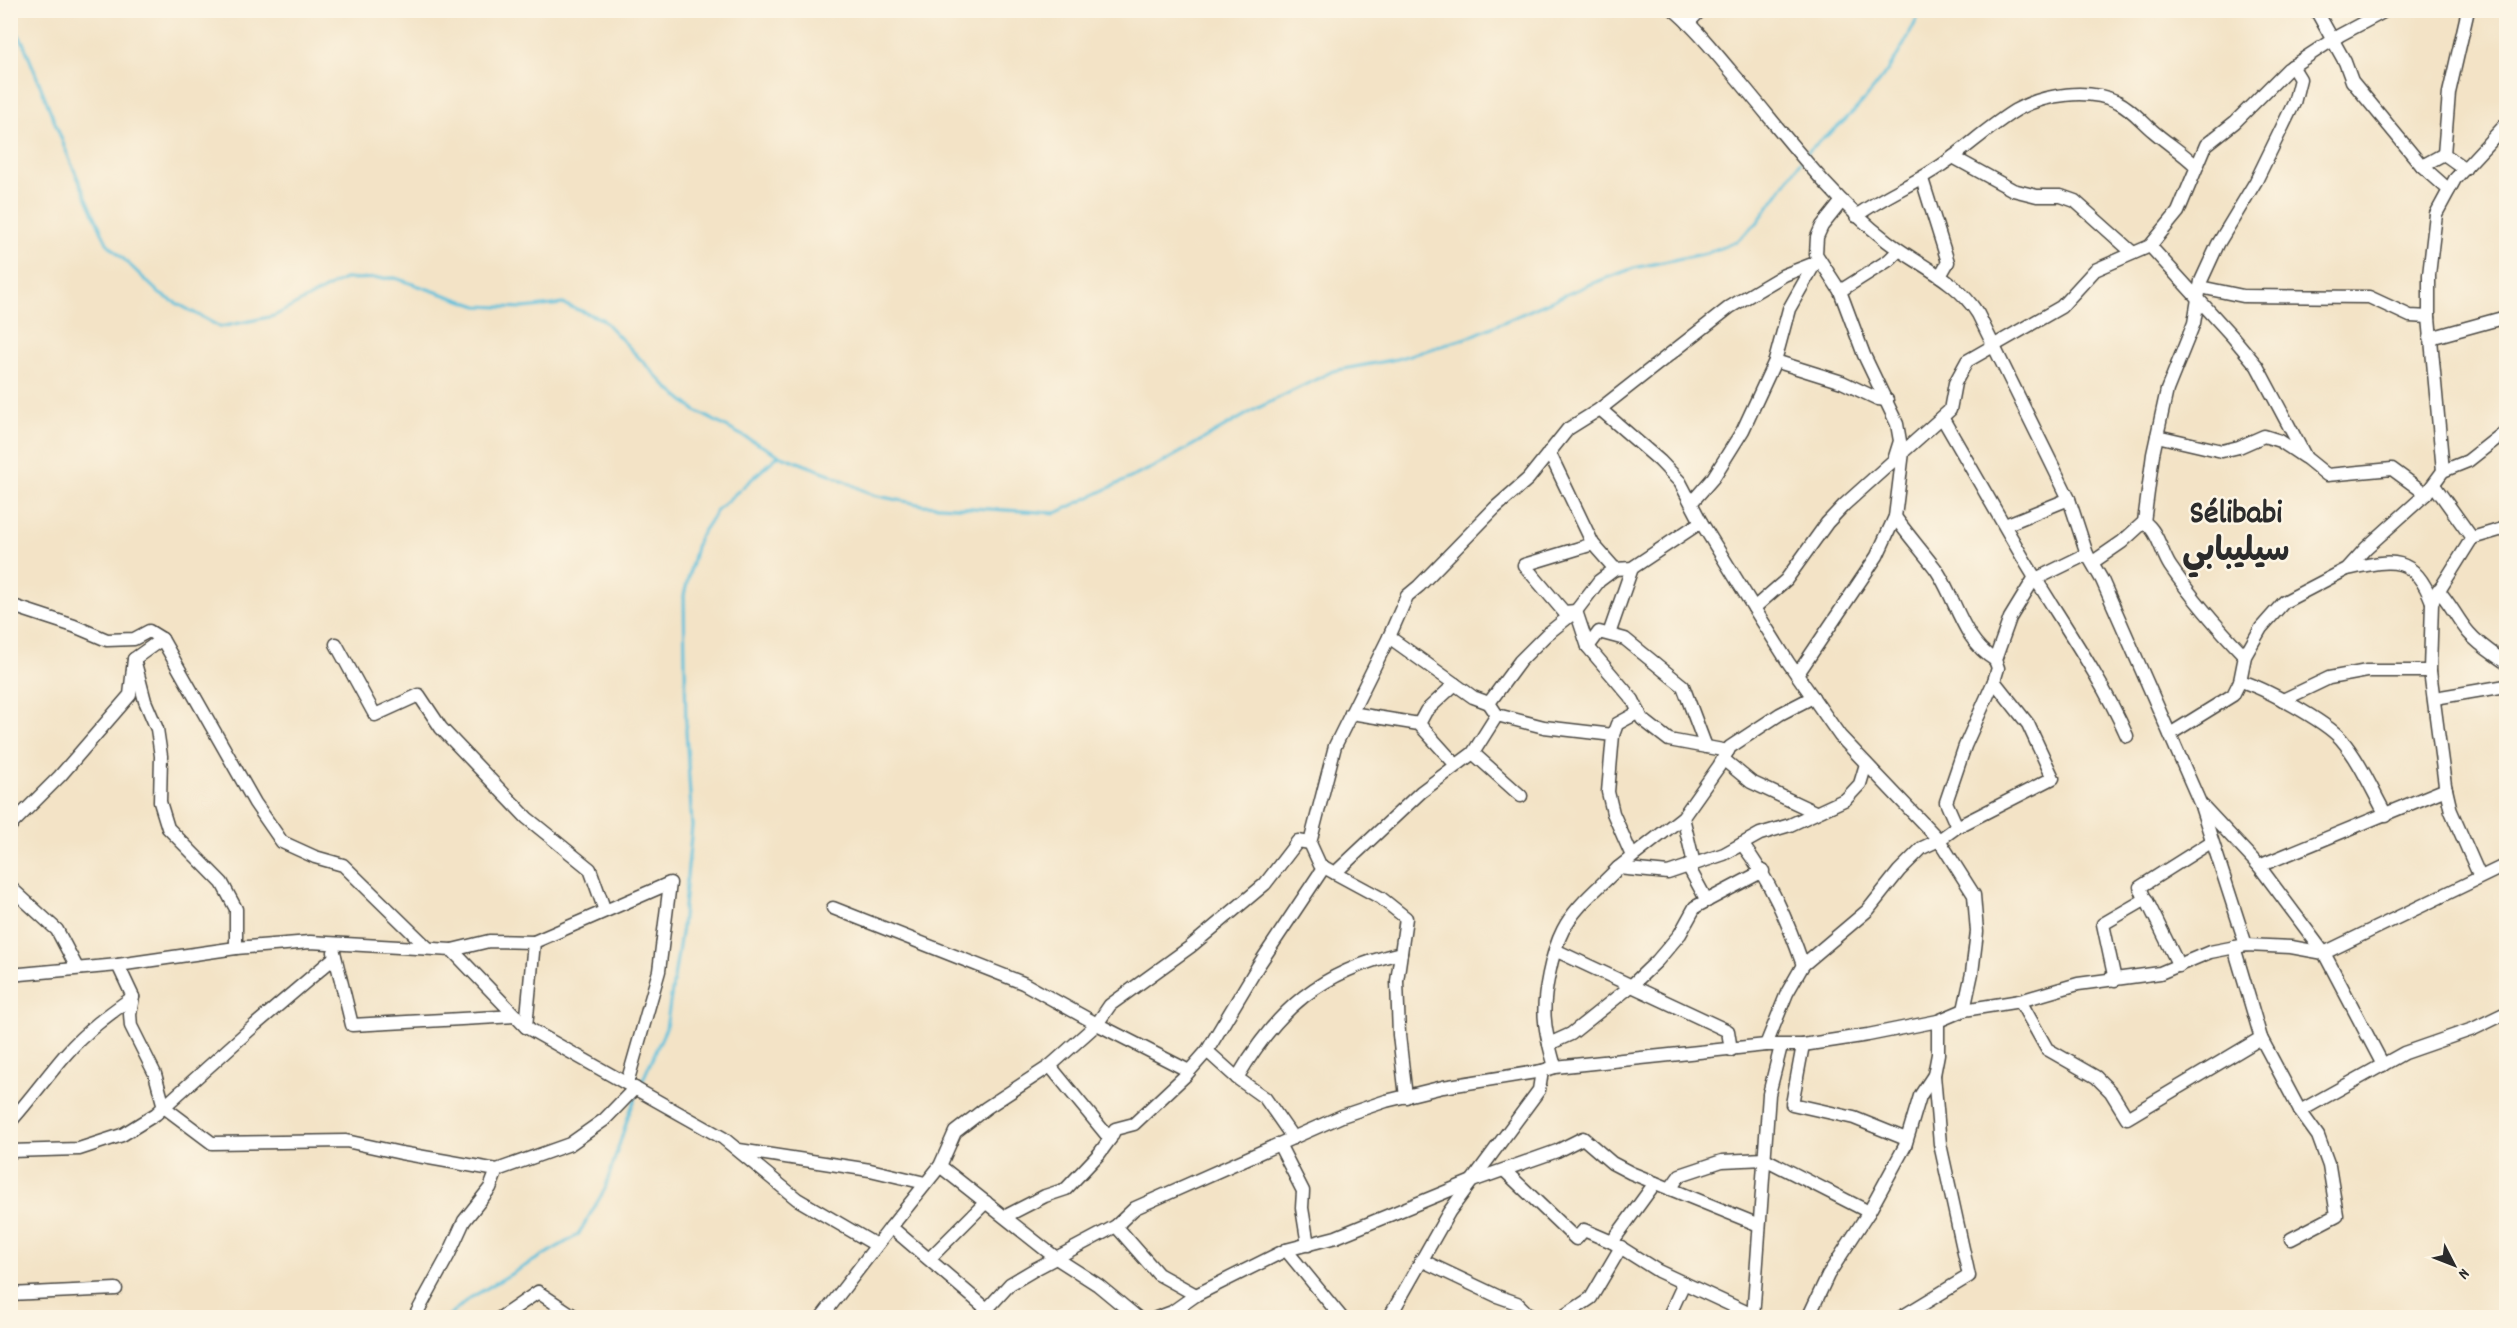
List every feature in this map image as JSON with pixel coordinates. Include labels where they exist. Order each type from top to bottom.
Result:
[{"type":"street","points":[[1688,23],[1701,10]]},
{"type":"street","points":[[2316,10],[2331,41],[2345,62],[2352,81],[2422,166],[2449,190]]},
{"type":"street","points":[[2444,154],[2449,93],[2468,10]]},
{"type":"street","points":[[1676,12],[1688,23],[1813,170],[1856,216],[1899,250],[1968,297],[1995,346],[2069,499],[2090,558],[2200,803],[2240,946],[2261,1038],[2300,1111],[2318,1136],[2329,1166],[2337,1215],[2291,1239]]},
{"type":"street","points":[[1754,608],[1786,580],[1827,523],[1844,505],[1897,464],[1903,452],[1916,438],[1943,419],[1950,410],[1954,383],[1966,361],[2061,307],[2095,270],[2150,246],[2178,212],[2206,145],[2235,122],[2262,92],[2292,66],[2382,12]]},
{"type":"street","points":[[2036,577],[2090,558],[2122,542],[2144,522],[2157,436],[2174,368],[2194,323],[2198,293],[2218,244],[2256,181],[2294,103],[2300,79],[2292,66]]},
{"type":"street","points":[[1856,216],[1880,198],[1922,179],[1982,133],[2018,109],[2051,97],[2082,94],[2117,102],[2133,112],[2154,132],[2179,148],[2196,166]]},
{"type":"street","points":[[2443,471],[2429,317],[2429,275],[2436,214],[2464,169],[2506,124]]},
{"type":"street","points":[[2422,166],[2444,154]]},
{"type":"street","points":[[2444,154],[2464,169]]},
{"type":"street","points":[[1953,157],[2013,190],[2037,195],[2061,196],[2075,201],[2133,253]]},
{"type":"street","points":[[1922,179],[1948,262],[1940,276]]},
{"type":"street","points":[[1797,675],[1876,556],[1895,517],[1900,441],[1897,424],[1863,356],[1840,291],[1818,262],[1815,247],[1822,226],[1842,201]]},
{"type":"street","points":[[2150,246],[2198,293],[2257,366],[2306,458]]},
{"type":"street","points":[[1840,291],[1889,260],[1899,250]]},
{"type":"street","points":[[1692,502],[1713,478],[1743,430],[1774,361],[1789,309],[1818,262]]},
{"type":"street","points":[[1406,1097],[1397,992],[1406,918],[1382,898],[1320,865],[1310,843],[1335,746],[1407,596],[1528,479],[1568,429],[1600,409],[1730,307],[1784,275],[1818,262]]},
{"type":"street","points":[[2198,293],[2243,296],[2369,297],[2410,316],[2429,317]]},
{"type":"street","points":[[2430,338],[2506,317]]},
{"type":"street","points":[[1774,361],[1842,382],[1878,399],[1887,400]]},
{"type":"street","points":[[1600,409],[1660,461],[1680,482],[1701,522],[1754,608],[1840,736],[1939,840],[1974,895],[1977,932],[1972,973],[1964,1010]]},
{"type":"street","points":[[1943,419],[2102,686],[2127,736]]},
{"type":"street","points":[[1897,424],[1916,438]]},
{"type":"street","points":[[2347,569],[2366,548],[2430,490],[2443,471],[2468,461],[2506,431]]},
{"type":"street","points":[[2157,436],[2222,451],[2239,447],[2264,435],[2280,441],[2327,475],[2392,470],[2430,490],[2472,538]]},
{"type":"street","points":[[1549,452],[1593,544],[1615,569]]},
{"type":"street","points":[[2006,525],[2069,499]]},
{"type":"street","points":[[1895,517],[1936,569],[1971,635],[1983,653],[1995,660],[1998,668],[1965,746],[1946,802],[1957,826]]},
{"type":"street","points":[[1489,703],[1520,661],[1546,635],[1576,611],[1599,581],[1615,569],[1632,567],[1701,522]]},
{"type":"street","points":[[2144,522],[2150,526],[2169,564],[2218,628],[2245,656]]},
{"type":"street","points":[[2480,877],[2451,811],[2446,789],[2430,671],[2432,602],[2472,538],[2506,528]]},
{"type":"street","points":[[1576,611],[1564,612],[1524,565],[1593,544]]},
{"type":"street","points":[[2170,734],[2233,695],[2240,681],[2245,656],[2261,628],[2284,602],[2347,569],[2377,562],[2396,561],[2413,572],[2423,583],[2432,602]]},
{"type":"street","points":[[1609,634],[1632,567]]},
{"type":"street","points":[[1995,660],[2010,618],[2036,577]]},
{"type":"street","points":[[2438,590],[2452,605],[2460,622],[2471,635],[2506,663]]},
{"type":"street","points":[[10,605],[74,626],[107,640],[134,639],[149,631],[162,639],[255,803],[282,842],[315,857],[343,865],[428,948]]},
{"type":"street","points":[[1576,611],[1588,648],[1633,700],[1642,719],[1669,740],[1706,747],[1726,755],[1751,782],[1815,812]]},
{"type":"street","points":[[1588,648],[1599,632],[1624,639],[1683,687],[1706,747]]},
{"type":"street","points":[[1389,637],[1473,697],[1489,703],[1497,715],[1544,727],[1612,735]]},
{"type":"street","points":[[10,826],[60,776],[130,695],[134,659],[162,639]]},
{"type":"street","points":[[336,644],[375,716],[419,695],[441,728],[527,818],[590,868],[605,911]]},
{"type":"street","points":[[134,659],[145,701],[157,729],[161,756],[160,802],[168,828],[222,883],[236,909],[236,948]]},
{"type":"street","points":[[2283,700],[2329,678],[2367,671],[2430,671]]},
{"type":"street","points":[[1766,1045],[1787,993],[1803,965],[1868,910],[1899,871],[1922,848],[1939,840],[1957,826],[2053,777],[2028,724],[1994,681]]},
{"type":"street","points":[[2240,681],[2283,700],[2339,737],[2354,755],[2386,815]]},
{"type":"street","points":[[1419,724],[1426,711],[1455,684]]},
{"type":"street","points":[[2435,698],[2506,686]]},
{"type":"street","points":[[1555,1066],[1544,1020],[1546,992],[1563,930],[1575,913],[1618,868],[1683,817],[1730,747],[1780,714],[1813,697]]},
{"type":"street","points":[[1632,856],[1613,813],[1608,792],[1612,735],[1617,724],[1639,712]]},
{"type":"street","points":[[1351,713],[1419,724],[1456,765]]},
{"type":"street","points":[[1006,1216],[1046,1196],[1066,1189],[1078,1179],[1110,1139],[1115,1129],[1134,1124],[1189,1071],[1207,1051],[1258,966],[1329,870],[1421,792],[1473,753],[1497,715]]},
{"type":"street","points":[[1473,753],[1521,796]]},
{"type":"street","points":[[1618,868],[1668,873],[1724,854],[1760,834],[1790,825],[1846,799],[1860,784],[1866,764]]},
{"type":"street","points":[[2259,866],[2446,789]]},
{"type":"street","points":[[2200,803],[2259,866],[2324,953],[2383,1065]]},
{"type":"street","points":[[1683,817],[1691,865],[1707,901]]},
{"type":"street","points":[[821,1317],[940,1166],[955,1132],[986,1108],[1050,1066],[1097,1024],[1110,1005],[1190,947],[1265,884],[1298,841],[1310,843]]},
{"type":"street","points":[[2179,966],[2140,886],[2211,842]]},
{"type":"street","points":[[1742,844],[1762,871],[1792,933],[1803,965]]},
{"type":"street","points":[[891,1227],[928,1259],[983,1314],[1010,1284],[1116,1226],[1135,1208],[1342,1116],[1386,1101],[1443,1087],[1542,1071],[1555,1066],[1766,1045],[1803,1045],[1938,1021],[1964,1010],[2020,1001],[2079,984],[2160,973],[2210,952],[2240,946],[2291,947],[2324,953],[2506,865]]},
{"type":"street","points":[[1550,1044],[1571,1034],[1631,986],[1672,943],[1695,907],[1762,871]]},
{"type":"street","points":[[10,975],[118,965],[236,948],[310,942],[452,950],[489,941],[534,942],[670,883],[659,972],[631,1086],[604,1120],[570,1144],[498,1170],[400,1154],[346,1141],[212,1143],[164,1107],[155,1074],[131,1026],[130,1014],[133,997],[118,965]]},
{"type":"street","points":[[10,887],[57,930],[77,968]]},
{"type":"street","points":[[2115,980],[2103,924],[2145,899]]},
{"type":"street","points":[[833,908],[1023,983],[1189,1071]]},
{"type":"street","points":[[526,1027],[534,942]]},
{"type":"street","points":[[332,943],[352,1025],[516,1016]]},
{"type":"street","points":[[452,950],[526,1027],[723,1138],[797,1199],[876,1245]]},
{"type":"street","points":[[1556,950],[1728,1031],[1731,1050]]},
{"type":"street","points":[[1237,1078],[1253,1050],[1294,1002],[1336,976],[1379,958],[1401,953]]},
{"type":"street","points":[[10,1151],[79,1149],[122,1135],[164,1107],[335,957]]},
{"type":"street","points":[[10,1122],[42,1086],[66,1054],[99,1021],[133,997]]},
{"type":"street","points":[[2020,1001],[2047,1049],[2096,1077],[2111,1092],[2127,1118],[2261,1038]]},
{"type":"street","points":[[2300,1111],[2404,1053],[2474,1029],[2506,1013]]},
{"type":"street","points":[[1900,1317],[1968,1276],[1940,1144],[1934,1075],[1938,1054],[1938,1021]]},
{"type":"street","points":[[1803,1045],[1792,1104],[1854,1118],[1906,1140]]},
{"type":"street","points":[[1505,1171],[1576,1239],[1584,1230],[1616,1245],[1658,1271],[1755,1317],[1769,1094],[1781,1046]]},
{"type":"street","points":[[1207,1051],[1237,1078],[1265,1098],[1293,1138]]},
{"type":"street","points":[[1050,1066],[1110,1139]]},
{"type":"street","points":[[1389,1317],[1449,1212],[1539,1090],[1542,1071]]},
{"type":"street","points":[[1808,1317],[1828,1275],[1869,1212],[1906,1140],[1920,1096],[1934,1075]]},
{"type":"street","points":[[1155,1317],[1172,1312],[1196,1295],[1286,1250],[1335,1237],[1472,1181],[1557,1151],[1583,1138],[1612,1163],[1654,1183],[1759,1225]]},
{"type":"street","points":[[1279,1144],[1303,1191],[1302,1208],[1308,1245]]},
{"type":"street","points":[[738,1150],[870,1170],[925,1183]]},
{"type":"street","points":[[1670,1189],[1680,1175],[1722,1161],[1764,1159],[1869,1212]]},
{"type":"street","points":[[940,1166],[1006,1216],[1056,1258],[1098,1285],[1138,1317]]},
{"type":"street","points":[[414,1317],[449,1254],[464,1221],[489,1188],[498,1170]]},
{"type":"street","points":[[1561,1317],[1591,1298],[1616,1245],[1654,1183]]},
{"type":"street","points":[[928,1259],[986,1202]]},
{"type":"street","points":[[1116,1226],[1158,1274],[1196,1295]]},
{"type":"street","points":[[1286,1250],[1342,1317]]},
{"type":"street","points":[[1421,1260],[1517,1303],[1533,1317]]},
{"type":"street","points":[[1668,1317],[1684,1283]]},
{"type":"street","points":[[10,1294],[116,1289]]},
{"type":"street","points":[[500,1317],[538,1292],[577,1317]]},
{"type":"waterway","points":[[1805,155],[1844,121],[1868,96],[1897,56],[1921,10]]},
{"type":"waterway","points":[[10,21],[23,42],[71,163],[107,243],[160,294],[220,327],[274,316],[344,279],[395,278],[478,306],[523,308],[563,304],[602,319],[669,389],[696,411],[779,455],[830,474],[873,495],[923,505],[1056,513],[1160,464],[1256,409],[1333,371],[1397,359],[1467,338],[1588,285],[1634,268],[1707,253],[1737,241],[1757,223],[1801,161]]},
{"type":"waterway","points":[[640,1086],[666,1028],[682,927],[692,826],[686,731],[684,595],[698,539],[718,509],[779,455]]},
{"type":"waterway","points":[[446,1318],[470,1298],[578,1235],[605,1189],[638,1092]]},
{"type":"district","name":"Sélibabi سيليبابي","points":[[2236,534]]}]
